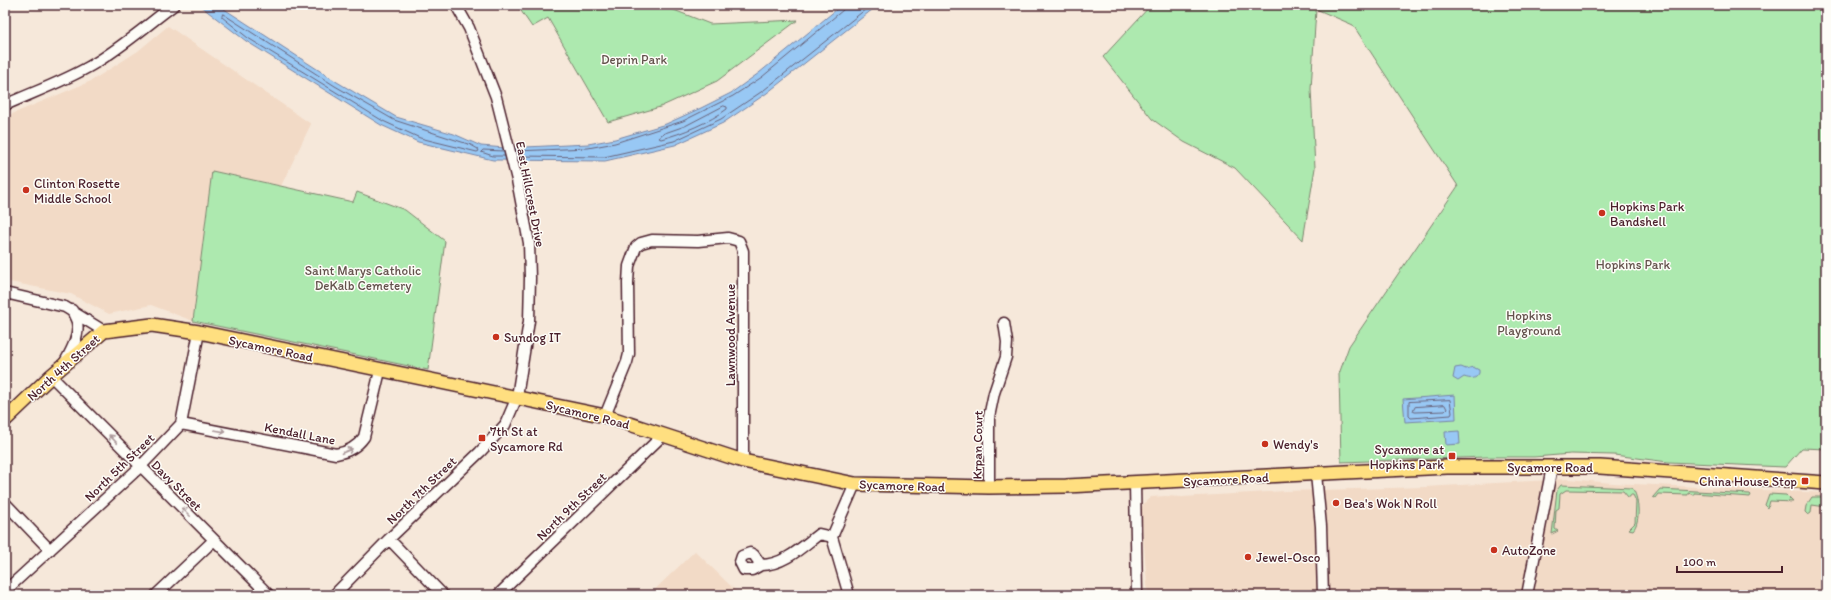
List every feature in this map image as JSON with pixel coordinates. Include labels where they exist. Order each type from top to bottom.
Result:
[{"type":"main road","name":"Sycamore Road","points":[[104,331],[147,325],[198,332],[380,371],[518,397],[605,416],[743,461],[855,484],[989,487],[1135,483],[1447,467],[1630,468],[1826,483]]},
{"type":"main road","name":"North 4th Street","points":[[5,420],[62,367],[104,331]]},
{"type":"street","points":[[5,105],[68,78],[92,65],[174,5]]},
{"type":"street","name":"East Hillcrest Drive","points":[[456,5],[469,28],[496,97],[517,180],[529,243],[529,321],[518,397]]},
{"type":"street","name":"Lawnwood Avenue","points":[[605,416],[626,369],[628,358],[629,266],[636,247],[641,243],[652,240],[698,241],[709,239],[736,239],[741,244],[743,251],[743,461]]},
{"type":"street","points":[[5,293],[56,304],[72,310],[104,331]]},
{"type":"street","points":[[62,367],[72,348],[77,334],[77,322],[72,310]]},
{"type":"street","name":"Krpan Court","points":[[989,487],[989,417],[994,393],[1006,356],[1007,342],[1004,323]]},
{"type":"street","points":[[182,424],[198,332]]},
{"type":"street","name":"Kendall Lane","points":[[182,424],[336,454],[347,452],[358,445],[364,437],[380,371]]},
{"type":"street","name":"Davy Street","points":[[52,376],[269,595]]},
{"type":"street","name":"North 7th Street","points":[[334,595],[389,539],[485,446],[505,424],[518,397]]},
{"type":"street","name":"North 5th Street","points":[[5,591],[140,466],[182,424]]},
{"type":"street","name":"North 9th Street","points":[[498,595],[663,435]]},
{"type":"street","points":[[1527,595],[1552,467]]},
{"type":"street","points":[[1316,474],[1322,526],[1323,595]]},
{"type":"street","points":[[1135,483],[1137,595]]},
{"type":"street","points":[[849,595],[832,536],[855,484]]},
{"type":"street","points":[[5,503],[50,550]]},
{"type":"street","points":[[761,565],[771,565],[780,562],[819,534],[832,536]]},
{"type":"street","points":[[389,539],[443,595]]},
{"type":"street","points":[[156,595],[214,540]]},
{"type":"shaded area","points":[[168,26],[311,124],[281,186],[212,171],[193,321],[151,305],[109,314],[71,294],[5,281],[5,117],[91,81],[138,51]]},
{"type":"shaded area","points":[[1569,479],[1612,483],[1826,493],[1826,595],[1148,595],[1141,509],[1144,503],[1151,497],[1425,487]]},
{"type":"shaded area","points":[[695,551],[740,595],[649,595]]},
{"type":"green space","name":"Deprin Park","points":[[517,5],[661,5],[710,24],[798,20],[717,81],[660,107],[608,122],[548,18],[532,27]]},
{"type":"green space","name":"Hopkins Park","points":[[1151,5],[1826,5],[1826,449],[1802,448],[1785,467],[1668,462],[1614,455],[1571,454],[1534,457],[1487,457],[1341,462],[1339,374],[1349,346],[1458,186],[1353,25],[1316,9],[1311,89],[1315,168],[1303,240],[1235,168],[1184,142],[1152,119],[1103,57]]},
{"type":"green space","name":"Saint Marys Catholic DeKalb Cemetery","points":[[212,171],[353,202],[357,192],[405,210],[445,241],[428,370],[193,321]]},
{"type":"green space","points":[[1561,485],[1632,488],[1638,503],[1636,526],[1633,530],[1629,529],[1635,523],[1636,501],[1633,495],[1628,497],[1623,491],[1566,490],[1560,494],[1559,508],[1556,510],[1555,529],[1558,531],[1552,534],[1557,490]]},
{"type":"green space","points":[[1660,489],[1751,495],[1750,497],[1694,493],[1694,495],[1688,493],[1688,495],[1658,494],[1655,498],[1653,497]]},
{"type":"green space","points":[[1769,494],[1786,495],[1793,502],[1770,501],[1768,508],[1765,505]]},
{"type":"green space","points":[[1812,497],[1826,497],[1826,507],[1812,505],[1811,513],[1808,515],[1805,512],[1806,506]]},
{"type":"water","points":[[199,5],[218,5],[337,82],[396,117],[454,134],[481,146],[505,148],[588,144],[615,139],[666,124],[731,93],[759,73],[842,5],[878,5],[767,93],[723,123],[675,145],[605,161],[493,160],[418,142],[381,125],[246,41]]},
{"type":"water","points":[[1461,367],[1466,369],[1473,367],[1479,370],[1479,373],[1475,378],[1464,377],[1458,381],[1453,378],[1455,368]]},
{"type":"water","points":[[1455,395],[1456,419],[1405,422],[1403,399]]},
{"type":"water","points":[[1459,431],[1460,444],[1446,445],[1445,432]]},
{"type":"place","name":"Clinton Rosette Middle School","points":[[26,190]]},
{"type":"place","name":"Hopkins Park Bandshell","points":[[1602,213]]},
{"type":"place","name":"Sundog IT","points":[[496,337]]},
{"type":"place","name":"7th St at Sycamore Rd","points":[[482,438]]},
{"type":"place","name":"Wendy's","points":[[1265,444]]},
{"type":"place","name":"Sycamore at Hopkins Park","points":[[1452,456]]},
{"type":"place","name":"China House Stop","points":[[1805,481]]},
{"type":"place","name":"Bea's Wok N Roll","points":[[1336,503]]},
{"type":"place","name":"AutoZone","points":[[1494,550]]},
{"type":"place","name":"Jewel-Osco","points":[[1248,557]]},
{"type":"park label","name":"Hopkins Playground","points":[[1529,322]]}]
